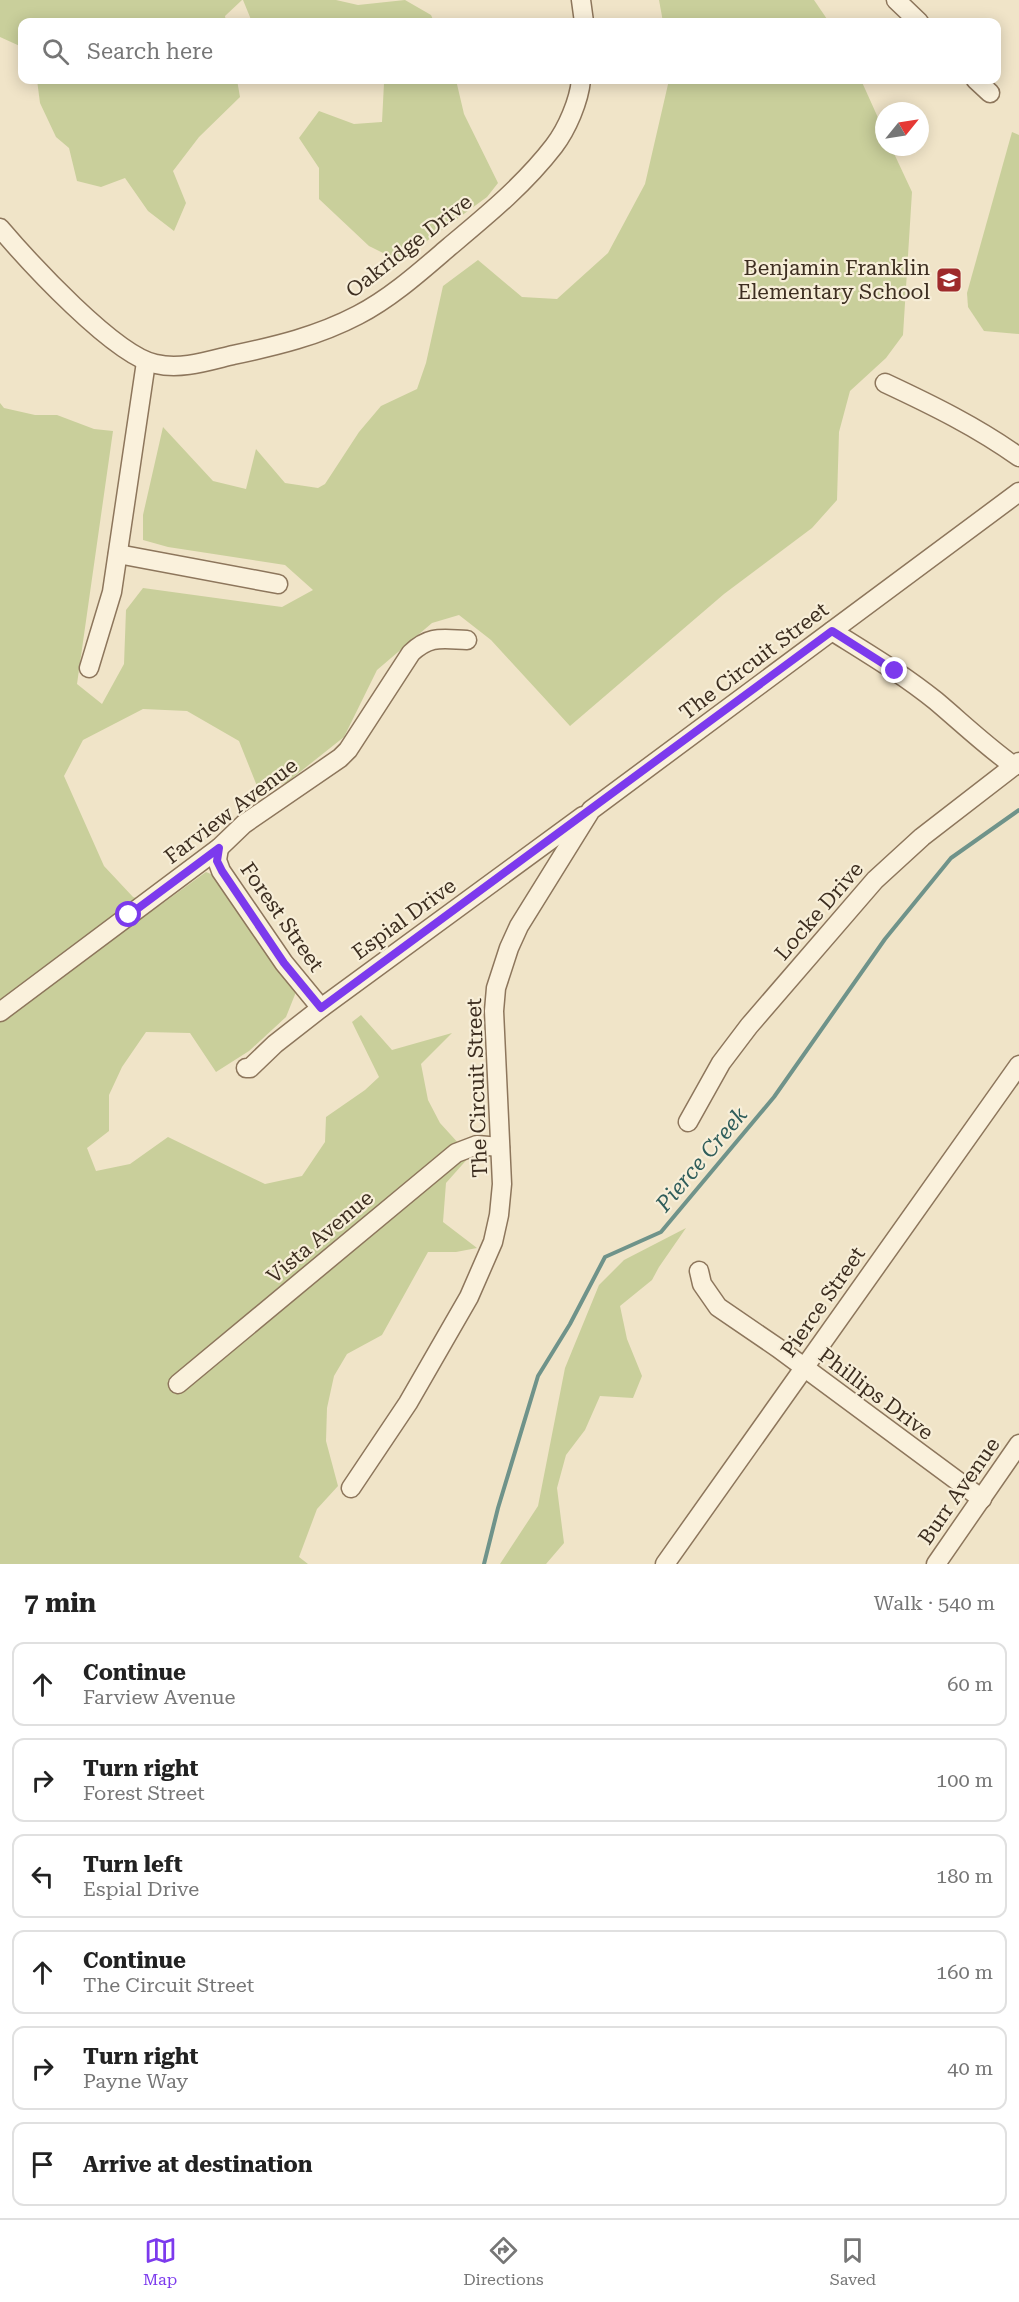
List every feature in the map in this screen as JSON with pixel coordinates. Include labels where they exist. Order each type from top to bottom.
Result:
[{"type":"street","points":[[581,0],[583,18]]},
{"type":"street","points":[[896,0],[915,18]]},
{"type":"street","name":"Oakridge Drive","points":[[0,228],[26,258],[92,322],[133,355],[146,362],[159,365],[191,365],[295,341],[358,315],[377,303],[430,263],[491,212],[555,145],[574,106],[580,84]]},
{"type":"street","points":[[980,84],[990,93]]},
{"type":"street","points":[[89,668],[112,592],[146,362]]},
{"type":"street","points":[[885,383],[957,417],[1019,457]]},
{"type":"street","name":"The Circuit Street","points":[[351,1488],[408,1403],[469,1297],[493,1242],[502,1184],[494,1011],[496,988],[509,948],[519,927],[591,810],[1019,492]]},
{"type":"street","points":[[118,554],[278,584]]},
{"type":"street","points":[[832,631],[935,700],[990,749],[1017,764]]},
{"type":"street","name":"Farview Avenue","points":[[0,1012],[219,848],[244,824],[328,767],[348,750],[411,653],[422,643],[437,639],[467,640]]},
{"type":"street","name":"Locke Drive","points":[[688,1122],[721,1064],[750,1026],[875,880],[922,837],[1017,764]]},
{"type":"street","name":"Espial Drive","points":[[246,1068],[250,1068],[275,1044],[321,1008],[591,810]]},
{"type":"street","name":"Forest Street","points":[[219,848],[217,861],[222,871],[271,945],[321,1008]]},
{"type":"street","name":"Pierce Street","points":[[665,1564],[1019,1065]]},
{"type":"street","name":"Vista Avenue","points":[[178,1384],[456,1154],[477,1145],[500,1147]]},
{"type":"street","name":"Phillips Drive","points":[[699,1271],[702,1284],[718,1307],[982,1498]]},
{"type":"street","name":"Burr Avenue","points":[[936,1564],[1019,1444]]},
{"type":"green space","points":[[0,0],[242,0],[225,18],[18,18],[18,45],[0,37]]},
{"type":"green space","points":[[243,0],[336,0],[358,5],[405,0],[432,18],[250,18]]},
{"type":"green space","points":[[659,0],[814,0],[826,18],[662,18]]},
{"type":"green space","points":[[38,84],[238,84],[240,97],[199,137],[173,171],[186,203],[174,231],[148,211],[125,178],[101,187],[77,181],[69,148],[56,137],[40,103]]},
{"type":"green space","points":[[384,84],[457,84],[464,114],[498,183],[487,197],[409,254],[395,259],[369,246],[319,199],[319,168],[299,138],[319,111],[354,124],[382,122]]},
{"type":"green space","points":[[668,84],[863,84],[875,111],[875,156],[895,156],[912,192],[903,335],[886,358],[850,391],[839,432],[837,500],[812,528],[724,594],[570,726],[491,640],[459,615],[432,623],[377,670],[344,737],[286,783],[257,786],[239,741],[187,711],[143,709],[83,740],[64,776],[104,866],[133,897],[159,906],[206,872],[218,877],[296,992],[286,1017],[249,1051],[216,1072],[190,1033],[146,1032],[122,1067],[109,1095],[109,1131],[87,1148],[96,1171],[130,1164],[168,1137],[265,1184],[302,1176],[325,1142],[326,1117],[365,1090],[379,1077],[352,1022],[361,1015],[392,1050],[452,1033],[421,1064],[428,1100],[440,1123],[470,1156],[446,1183],[443,1222],[477,1248],[456,1252],[428,1252],[382,1335],[347,1354],[334,1376],[327,1408],[326,1441],[338,1486],[317,1509],[299,1557],[308,1564],[0,1564],[0,403],[4,408],[35,415],[57,415],[94,429],[113,431],[77,684],[102,704],[124,664],[126,610],[143,588],[282,607],[313,590],[285,565],[168,547],[143,540],[143,515],[163,427],[213,481],[246,489],[256,449],[285,483],[318,488],[325,484],[359,432],[381,406],[417,389],[426,363],[443,286],[478,260],[522,297],[557,299],[608,253],[645,184]]},
{"type":"green space","points":[[1012,132],[1019,135],[1019,334],[984,331],[968,307],[967,293]]},
{"type":"green space","points":[[686,1228],[652,1280],[620,1306],[627,1339],[642,1376],[633,1398],[600,1396],[585,1430],[566,1455],[557,1488],[564,1543],[546,1564],[500,1564],[538,1506],[565,1368],[599,1285],[624,1260]]},
{"type":"waterway","name":"Pierce Creek","points":[[484,1564],[498,1508],[538,1376],[570,1324],[605,1257],[661,1232],[774,1097],[885,939],[951,858],[1019,810]]},
{"type":"place","name":"Benjamin Franklin Elementary School","points":[[949,280]]},
{"type":"route","points":[[129,915],[219,848],[217,861],[222,871],[284,963],[321,1008],[832,631],[895,671]]}]
